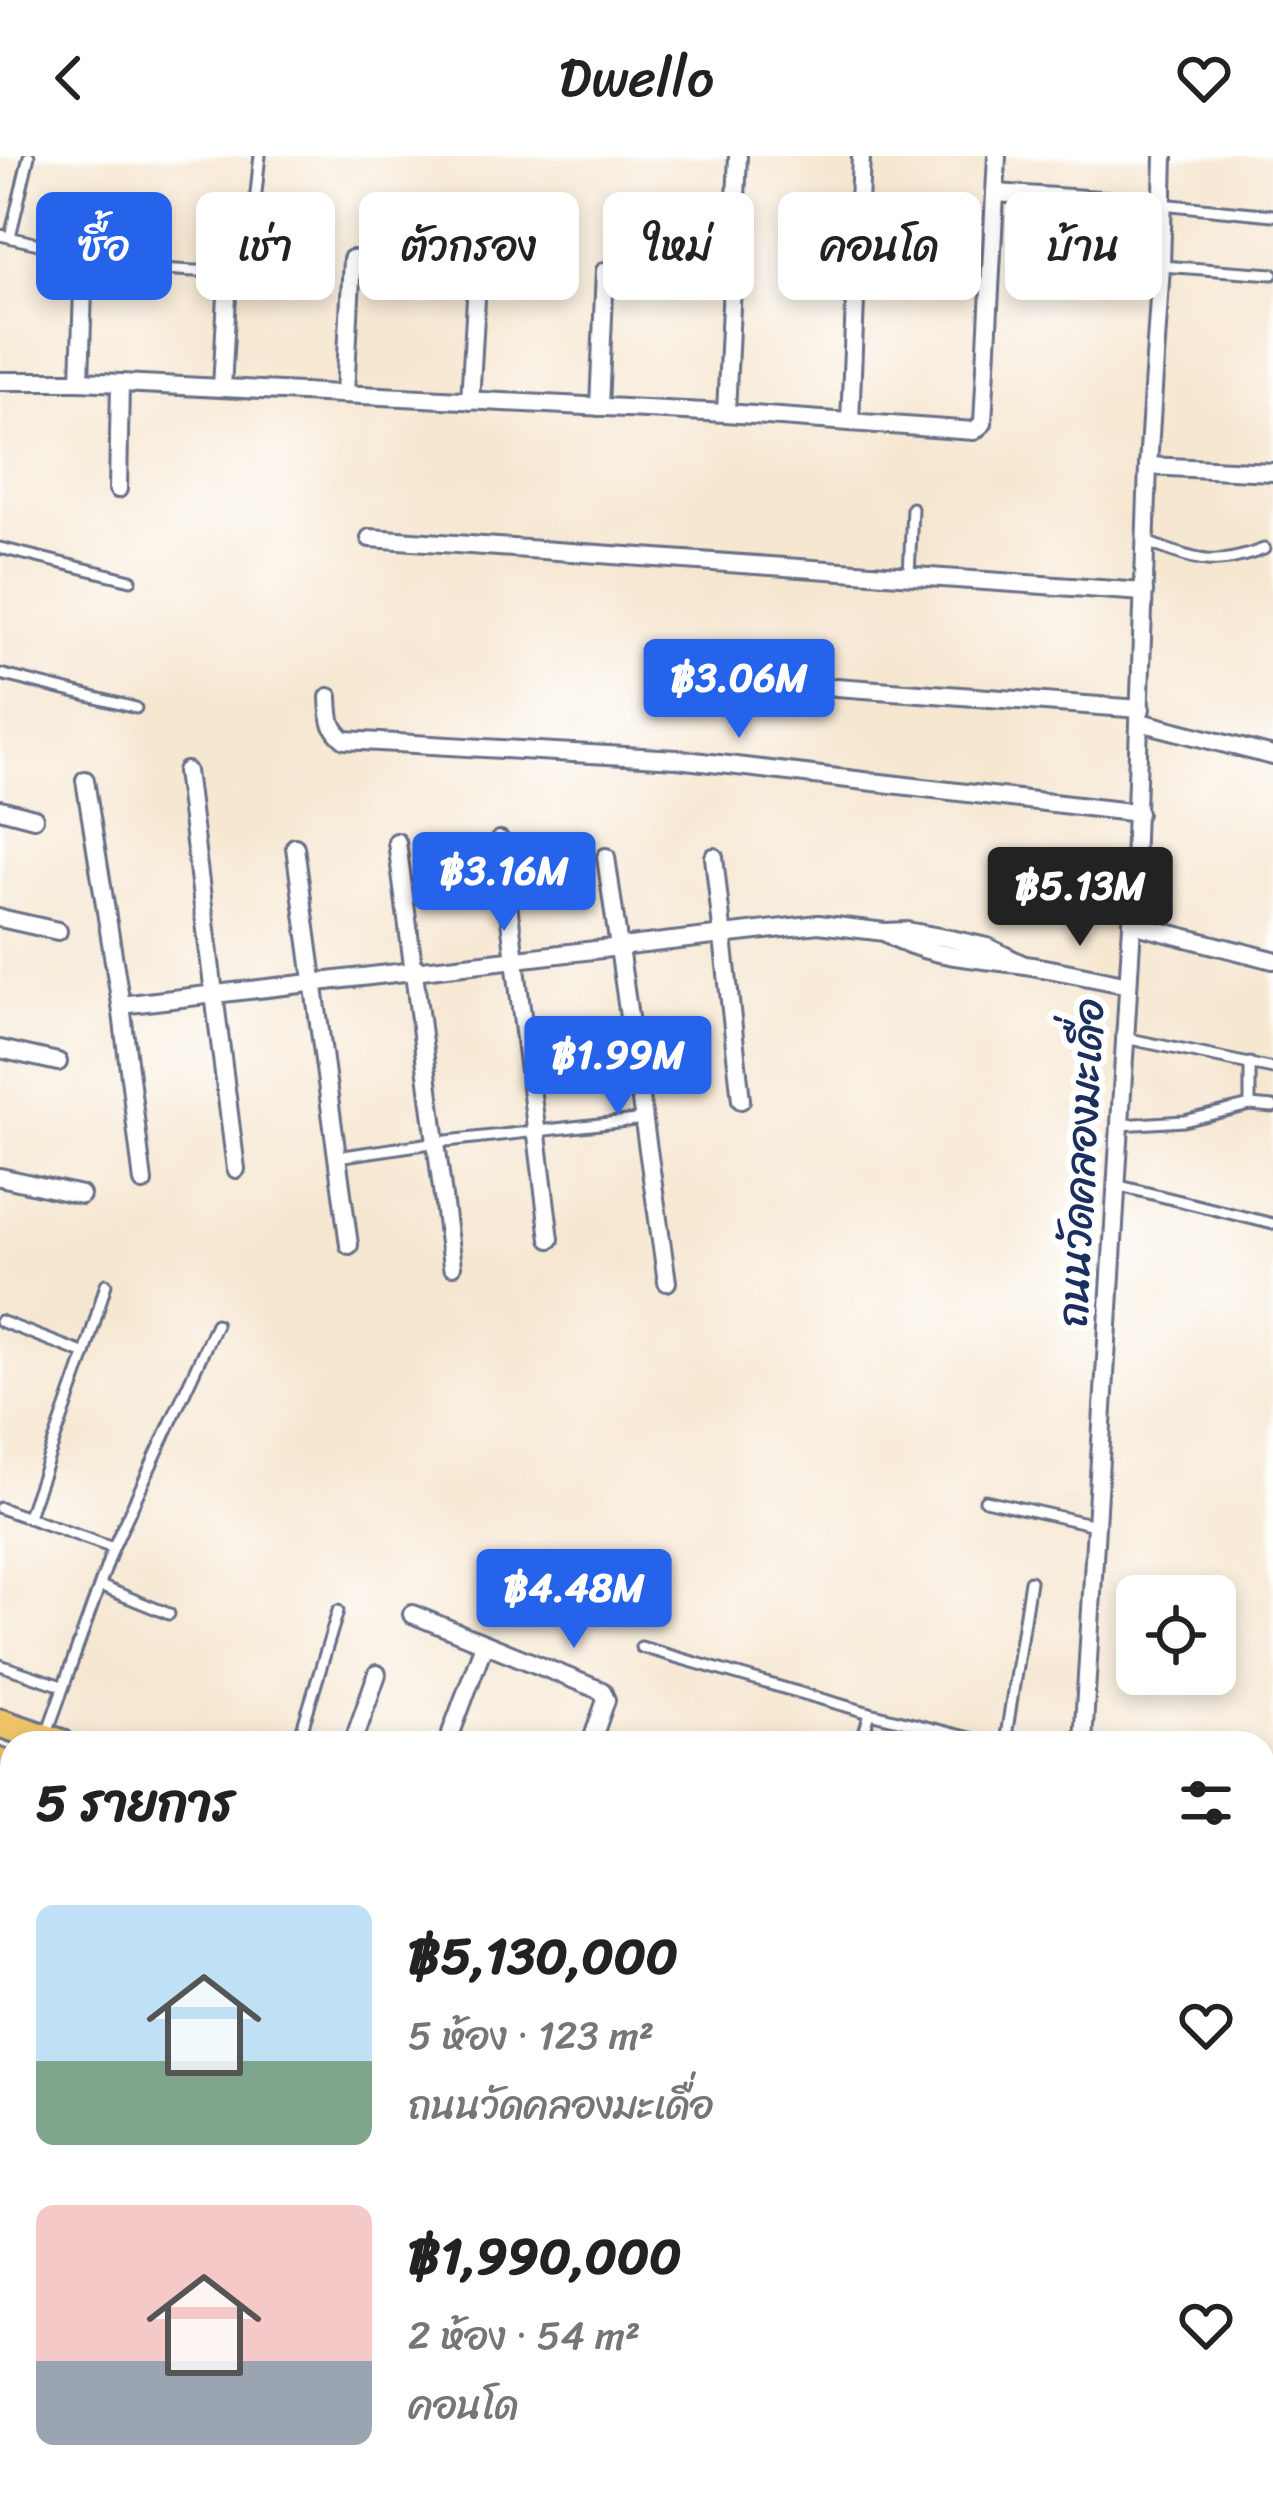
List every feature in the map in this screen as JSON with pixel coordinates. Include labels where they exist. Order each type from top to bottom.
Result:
[{"type":"street","points":[[726,413],[738,156]]},
{"type":"street","points":[[850,422],[861,156]]},
{"type":"street","points":[[0,380],[726,413],[974,431],[983,423],[997,156]]},
{"type":"street","name":"ถนนวัดคลองมะเดื่อ","points":[[1162,192],[1164,156]]},
{"type":"street","points":[[995,193],[1005,194]]},
{"type":"street","points":[[345,394],[352,260]]},
{"type":"street","points":[[80,381],[83,300]]},
{"type":"street","points":[[222,388],[227,300]]},
{"type":"street","points":[[470,400],[476,300]]},
{"type":"street","points":[[599,407],[604,300]]},
{"type":"street","name":"ถนนวัดคลองมะเดื่อ","points":[[1084,1731],[1138,813],[1148,466],[1159,300]]},
{"type":"street","points":[[118,489],[121,384]]},
{"type":"street","points":[[1148,466],[1273,472]]},
{"type":"street","points":[[370,538],[1144,592]]},
{"type":"street","points":[[836,687],[1140,715],[1273,756]]},
{"type":"street","points":[[329,697],[330,721],[345,740],[677,759],[1138,813]]},
{"type":"street","points":[[186,771],[236,1169]]},
{"type":"street","points":[[85,780],[143,1183]]},
{"type":"street","points":[[0,809],[34,818]]},
{"type":"street","points":[[500,840],[550,1239]]},
{"type":"street","points":[[397,842],[452,1266]]},
{"type":"street","points":[[295,847],[349,1245]]},
{"type":"street","points":[[713,856],[741,1100]]},
{"type":"street","points":[[606,857],[667,1282]]},
{"type":"street","points":[[0,918],[58,931]]},
{"type":"street","points":[[121,1005],[818,924],[907,931],[969,943],[1022,964],[1128,985]]},
{"type":"street","points":[[1132,924],[1273,959]]},
{"type":"street","points":[[0,1048],[58,1062]]},
{"type":"street","points":[[0,1177],[81,1195]]},
{"type":"street","points":[[412,1613],[602,1691],[606,1700],[595,1731]]},
{"type":"street","points":[[452,1731],[484,1643]]},
{"type":"street","points":[[357,1731],[377,1674]]},
{"type":"lane","points":[[29,156],[5,237],[179,271],[232,270],[242,258],[260,156]]},
{"type":"lane","points":[[1162,205],[1273,214]]},
{"type":"lane","points":[[1162,266],[1273,274]]},
{"type":"lane","points":[[909,576],[912,508]]},
{"type":"lane","points":[[1146,542],[1216,562],[1264,549]]},
{"type":"lane","points":[[0,548],[131,580]]},
{"type":"lane","points":[[0,674],[136,708]]},
{"type":"lane","points":[[1125,1038],[1273,1070]]},
{"type":"lane","points":[[1250,1063],[1250,1105]]},
{"type":"lane","points":[[1120,1125],[1184,1121],[1250,1105],[1273,1107]]},
{"type":"lane","points":[[338,1157],[645,1119]]},
{"type":"lane","points":[[1116,1185],[1273,1224]]},
{"type":"lane","points":[[28,1516],[106,1284]]},
{"type":"lane","points":[[0,1321],[85,1354]]},
{"type":"lane","points":[[55,1731],[62,1686],[113,1548],[216,1324]]},
{"type":"lane","points":[[985,1500],[1095,1525]]},
{"type":"lane","points":[[0,1508],[113,1548]]},
{"type":"lane","points":[[1007,1731],[1030,1581]]},
{"type":"lane","points":[[100,1586],[170,1614]]},
{"type":"lane","points":[[302,1731],[338,1611]]},
{"type":"lane","points":[[641,1647],[930,1731]]},
{"type":"lane","points":[[0,1665],[62,1686]]},
{"type":"lane","points":[[867,1731],[870,1713]]}]
